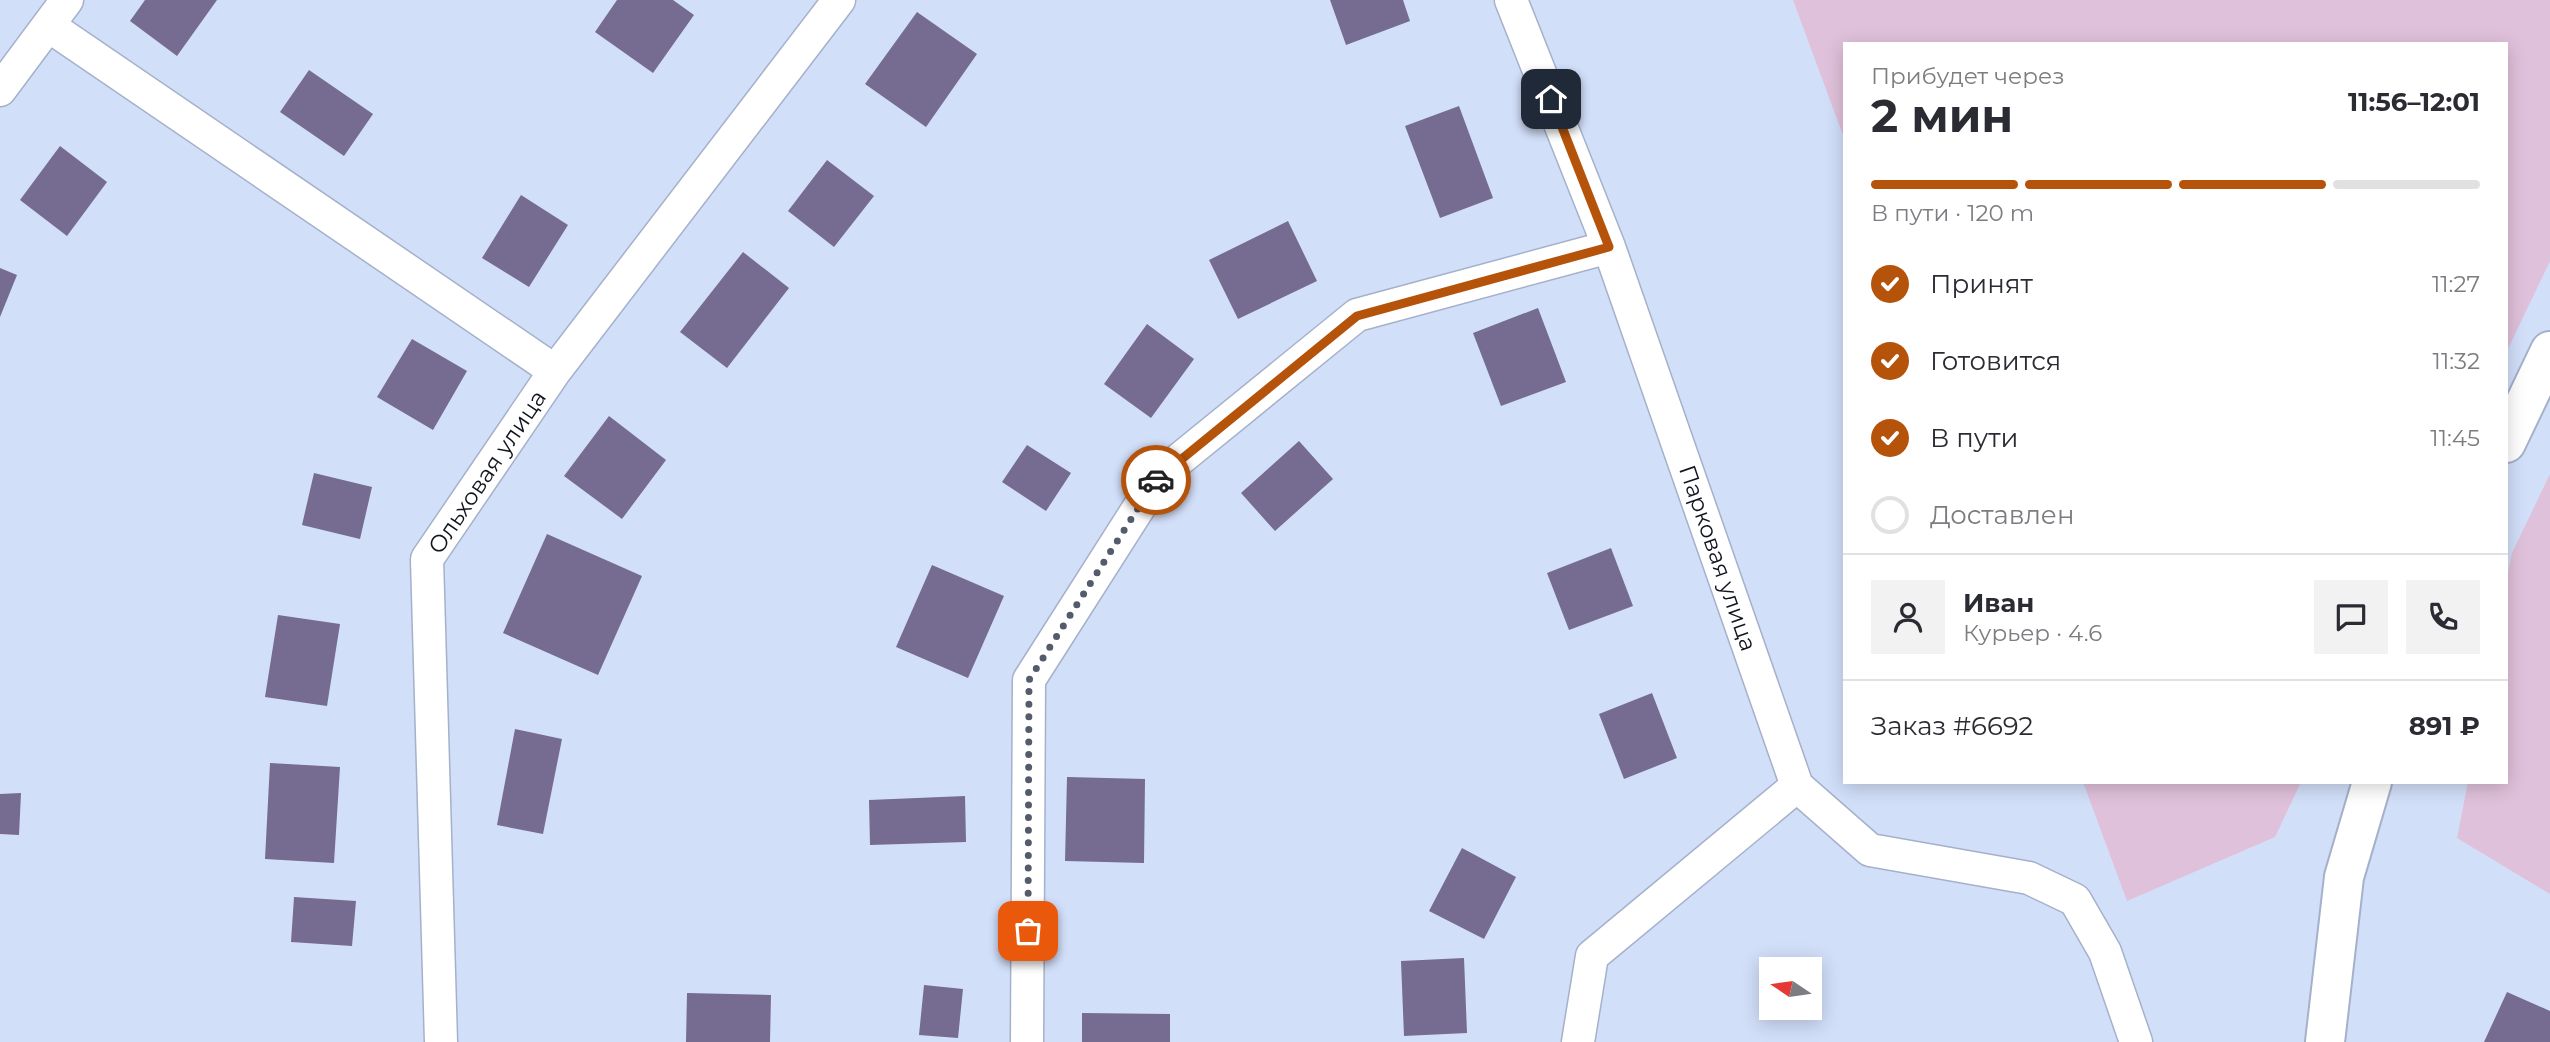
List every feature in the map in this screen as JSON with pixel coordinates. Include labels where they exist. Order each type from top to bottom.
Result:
[{"type":"street","points":[[0,90],[67,0]]},
{"type":"street","name":"Ольховая улица","points":[[441,1042],[428,558],[555,371],[839,0]]},
{"type":"street","name":"Парковая улица","points":[[1511,0],[1609,247],[1797,786]]},
{"type":"street","points":[[49,26],[555,371]]},
{"type":"street","points":[[1027,1042],[1029,680],[1159,476],[1357,316],[1609,247]]},
{"type":"street","points":[[2508,439],[2550,351]]},
{"type":"street","points":[[2325,1042],[2344,877],[2371,784]]},
{"type":"street","points":[[1578,1042],[1592,956],[1797,786],[1870,850],[2029,878],[2075,900],[2105,952],[2136,1042]]},
{"type":"shaded area","points":[[1793,0],[2550,0],[2550,261],[2508,349],[2508,42],[1843,42],[1843,135]]},
{"type":"shaded area","points":[[2550,474],[2550,894],[2457,838],[2468,784],[2508,784],[2508,572],[2512,553]]},
{"type":"shaded area","points":[[2084,784],[2300,784],[2275,837],[2127,901]]},
{"type":"building","points":[[145,0],[217,0],[177,56],[130,21]]},
{"type":"building","points":[[617,0],[673,0],[694,15],[653,73],[595,32]]},
{"type":"building","points":[[1330,0],[1403,0],[1410,21],[1346,45]]},
{"type":"building","points":[[917,12],[977,54],[926,127],[865,84]]},
{"type":"building","points":[[309,70],[373,114],[344,156],[280,112]]},
{"type":"building","points":[[1459,106],[1493,198],[1440,218],[1405,126]]},
{"type":"building","points":[[60,146],[107,182],[67,236],[20,200]]},
{"type":"building","points":[[827,160],[874,196],[834,247],[788,211]]},
{"type":"building","points":[[521,195],[568,225],[529,287],[482,258]]},
{"type":"building","points":[[1288,221],[1317,281],[1238,319],[1209,260]]},
{"type":"building","points":[[743,252],[789,288],[727,368],[680,332]]},
{"type":"building","points":[[0,268],[17,275],[0,317]]},
{"type":"building","points":[[1538,308],[1566,382],[1501,406],[1473,333]]},
{"type":"building","points":[[1147,324],[1194,359],[1151,418],[1104,384]]},
{"type":"building","points":[[412,339],[467,371],[433,430],[377,397]]},
{"type":"building","points":[[609,416],[666,460],[622,519],[564,476]]},
{"type":"building","points":[[1299,441],[1333,479],[1275,531],[1241,493]]},
{"type":"building","points":[[1027,445],[1071,473],[1046,511],[1002,482]]},
{"type":"building","points":[[314,473],[372,487],[360,539],[302,525]]},
{"type":"building","points":[[547,534],[642,576],[598,675],[503,633]]},
{"type":"building","points":[[1611,548],[1633,606],[1569,630],[1547,573]]},
{"type":"building","points":[[932,565],[1004,596],[968,678],[896,647]]},
{"type":"building","points":[[278,615],[340,624],[327,706],[265,697]]},
{"type":"building","points":[[1652,693],[1677,758],[1624,779],[1599,714]]},
{"type":"building","points":[[515,729],[562,739],[543,834],[497,825]]},
{"type":"building","points":[[270,763],[340,767],[334,863],[265,859]]},
{"type":"building","points":[[1067,777],[1145,779],[1144,863],[1065,861]]},
{"type":"building","points":[[21,793],[19,835],[0,834],[0,794]]},
{"type":"building","points":[[965,796],[966,842],[870,845],[869,800]]},
{"type":"building","points":[[1462,848],[1516,877],[1484,939],[1429,911]]},
{"type":"building","points":[[294,897],[356,901],[352,946],[291,942]]},
{"type":"building","points":[[1464,958],[1467,1033],[1404,1036],[1401,961]]},
{"type":"building","points":[[924,985],[963,989],[958,1038],[919,1035]]},
{"type":"building","points":[[2507,992],[2550,1011],[2550,1042],[2484,1042]]},
{"type":"building","points":[[687,993],[771,995],[770,1042],[686,1042]]},
{"type":"building","points":[[1082,1013],[1170,1014],[1170,1042],[1082,1042]]},
{"type":"way so far","points":[[1028,931],[1029,680],[1156,480]]},
{"type":"route","points":[[1156,480],[1357,316],[1609,247],[1551,99]]}]
